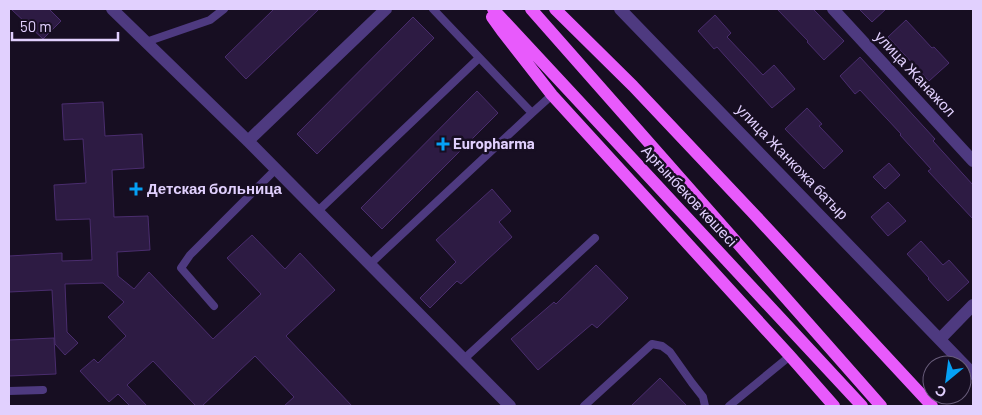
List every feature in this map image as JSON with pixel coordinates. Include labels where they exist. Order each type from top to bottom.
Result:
[{"type":"main road","points":[[487,9],[502,32],[552,95],[834,406]]},
{"type":"main road","name":"Арғынбеков көшесі","points":[[493,9],[862,406]]},
{"type":"main road","name":"Арғынбеков көшесі","points":[[530,9],[881,406]]},
{"type":"main road","points":[[555,9],[633,86],[932,406]]},
{"type":"street","points":[[112,9],[248,141],[510,406]]},
{"type":"street","points":[[248,141],[386,9]]},
{"type":"street","name":"улица Жанкожа батыр","points":[[620,9],[973,374]]},
{"type":"street","name":"улица Жанажол","points":[[833,9],[973,161]]},
{"type":"street","points":[[940,339],[973,305]]},
{"type":"lane","points":[[146,42],[210,20],[224,9]]},
{"type":"lane","points":[[433,9],[532,113]]},
{"type":"lane","points":[[318,211],[479,58]]},
{"type":"lane","points":[[370,264],[552,95]]},
{"type":"lane","points":[[214,306],[181,268],[190,254],[276,170]]},
{"type":"lane","points":[[464,359],[595,238]]},
{"type":"lane","points":[[584,406],[652,344],[662,346],[670,352],[703,397],[705,406]]},
{"type":"lane","points":[[729,406],[790,356]]},
{"type":"lane","points":[[9,391],[43,390]]},
{"type":"building","points":[[11,9],[49,9],[61,21],[43,39]]},
{"type":"building","points":[[274,9],[319,9],[246,79],[225,57]]},
{"type":"building","points":[[777,9],[813,9],[844,41],[824,60]]},
{"type":"building","points":[[859,9],[886,9],[872,22]]},
{"type":"building","points":[[715,15],[731,33],[727,37],[763,75],[774,65],[795,89],[772,108],[717,47],[714,49],[698,31]]},
{"type":"building","points":[[413,17],[434,38],[317,154],[297,134]]},
{"type":"building","points":[[906,20],[949,63],[929,81],[888,37]]},
{"type":"building","points":[[860,57],[935,139],[933,141],[973,185],[973,219],[928,171],[931,169],[901,134],[860,90],[855,94],[840,76]]},
{"type":"building","points":[[477,91],[498,113],[382,229],[361,208]]},
{"type":"building","points":[[103,102],[105,136],[142,134],[144,168],[112,170],[114,217],[148,216],[150,250],[117,252],[118,276],[134,289],[149,272],[213,339],[261,294],[227,258],[252,235],[285,269],[300,253],[335,290],[286,336],[352,406],[284,406],[294,397],[255,356],[202,406],[196,406],[153,361],[127,385],[147,406],[130,406],[118,394],[109,402],[80,371],[94,359],[98,363],[126,336],[108,317],[124,302],[103,283],[65,284],[67,332],[78,343],[65,355],[55,344],[52,290],[9,292],[9,256],[62,253],[62,261],[92,260],[90,219],[56,220],[54,185],[86,183],[83,139],[64,140],[62,104]]},
{"type":"building","points":[[807,108],[822,124],[819,126],[843,151],[824,169],[785,129]]},
{"type":"building","points":[[889,163],[900,175],[885,189],[873,177]]},
{"type":"building","points":[[492,189],[511,211],[499,222],[512,237],[461,284],[457,281],[430,308],[420,298],[456,262],[436,240]]},
{"type":"building","points":[[888,202],[906,221],[888,236],[871,217]]},
{"type":"building","points":[[921,241],[943,265],[949,260],[969,282],[948,301],[907,254]]},
{"type":"building","points":[[596,265],[628,298],[597,328],[592,324],[538,370],[511,339],[554,302],[556,304]]},
{"type":"building","points":[[54,338],[56,374],[9,376],[9,340]]},
{"type":"building","points":[[660,378],[687,406],[631,406]]},
{"type":"place","name":"Europharma","points":[[443,144]]},
{"type":"place","name":"Детская больница","points":[[136,189]]}]
